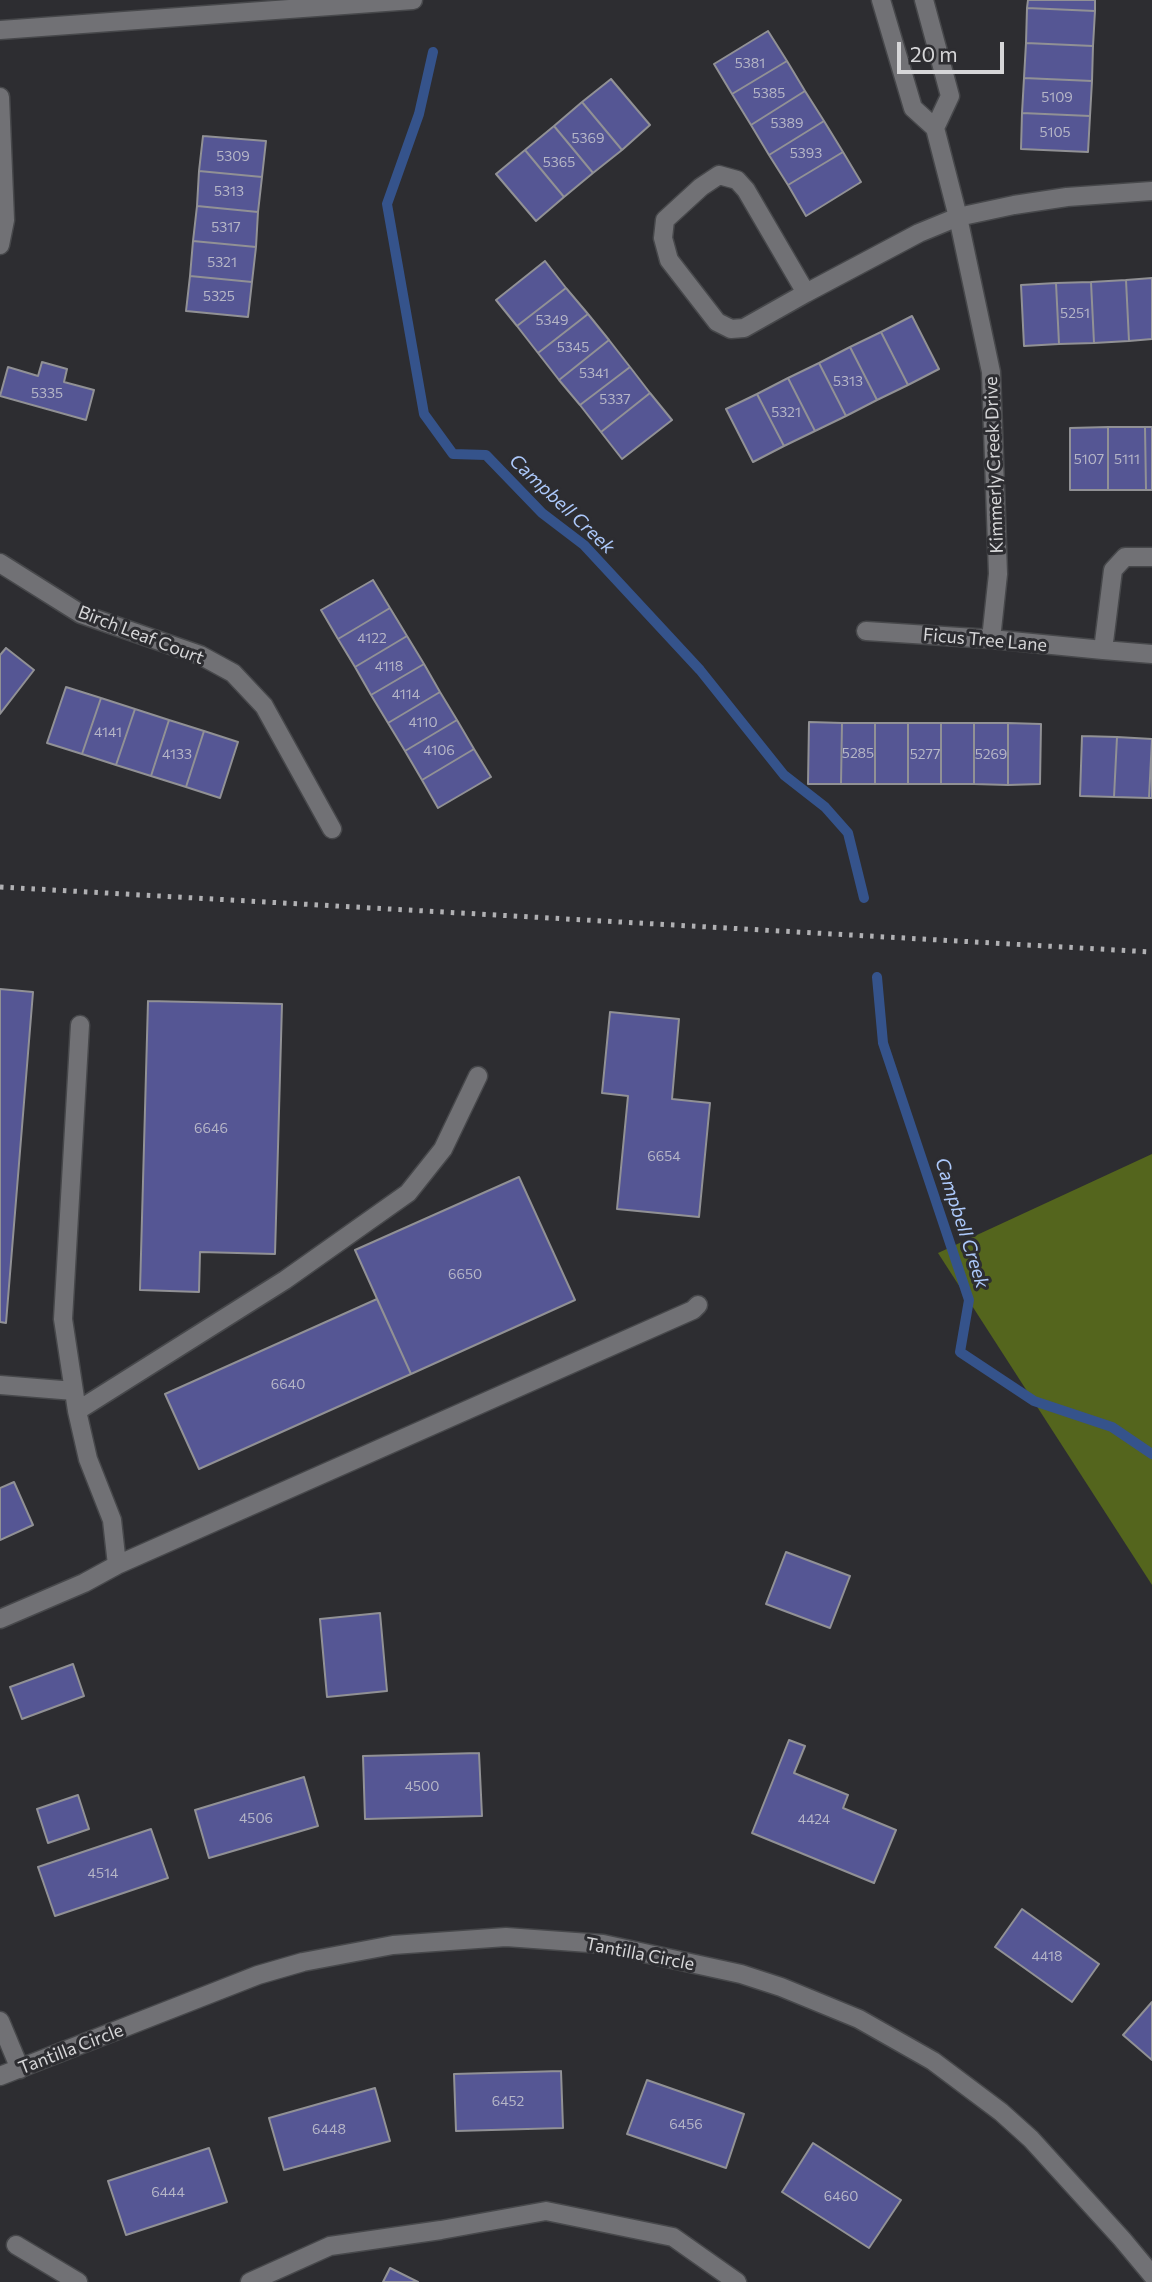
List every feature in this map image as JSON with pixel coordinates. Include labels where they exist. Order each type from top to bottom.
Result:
[{"type":"street","points":[[0,30],[412,0]]},
{"type":"street","name":"Kimmerly Creek Drive","points":[[881,0],[913,108],[935,128],[958,217],[991,372],[998,574],[991,639]]},
{"type":"street","points":[[924,0],[950,96],[935,128]]},
{"type":"street","points":[[0,97],[5,220],[0,245]]},
{"type":"street","points":[[806,293],[746,190],[737,180],[719,176],[701,187],[665,220],[663,238],[669,260],[716,322],[731,329],[744,328],[908,239],[958,217],[1068,197],[1152,191]]},
{"type":"street","points":[[1104,650],[1113,570],[1125,557],[1152,557]]},
{"type":"street","name":"Birch Leaf Court","points":[[0,563],[81,614],[200,655],[233,673],[264,706],[332,830]]},
{"type":"street","name":"Ficus Tree Lane","points":[[866,631],[1152,654]]},
{"type":"street","points":[[80,1025],[63,1319],[88,1460],[112,1520],[117,1565]]},
{"type":"street","points":[[78,1411],[285,1280],[408,1194],[443,1149],[478,1076]]},
{"type":"street","points":[[0,1619],[681,1315],[698,1305]]},
{"type":"street","points":[[0,1385],[74,1391]]},
{"type":"street","name":"Tantilla Circle","points":[[0,2076],[258,1975],[303,1962],[393,1945],[506,1937],[603,1944],[741,1974],[782,1987],[859,2019],[933,2061],[1001,2112],[1031,2139],[1152,2275]]},
{"type":"street","points":[[0,2021],[20,2069]]},
{"type":"street","points":[[250,2282],[330,2246],[547,2211],[673,2237],[737,2282]]},
{"type":"street","points":[[16,2245],[78,2282]]},
{"type":"green space","points":[[1152,1154],[1152,1585],[938,1253]]},
{"type":"building","points":[[1028,0],[1095,0],[1095,11],[1027,8]]},
{"type":"building","points":[[1027,8],[1095,11],[1093,46],[1026,43]]},
{"type":"building","points":[[768,31],[787,61],[732,94],[714,64]]},
{"type":"building","points":[[1026,43],[1093,46],[1092,81],[1024,78]]},
{"type":"building","points":[[787,61],[805,91],[751,125],[732,94]]},
{"type":"building","points":[[1024,78],[1092,81],[1090,116],[1022,113]]},
{"type":"building","points":[[611,79],[650,125],[622,150],[582,102]]},
{"type":"building","points":[[805,91],[824,121],[769,155],[751,125]]},
{"type":"building","points":[[582,102],[622,150],[593,173],[554,126]]},
{"type":"building","points":[[1022,113],[1090,116],[1088,152],[1021,149]]},
{"type":"building","points":[[824,121],[843,152],[788,185],[769,155]]},
{"type":"building","points":[[554,126],[593,173],[564,197],[525,150]]},
{"type":"building","points":[[203,136],[266,141],[262,177],[199,171]]},
{"type":"building","points":[[525,150],[564,197],[536,221],[496,174]]},
{"type":"building","points":[[843,152],[861,182],[806,216],[788,185]]},
{"type":"building","points":[[199,171],[262,177],[258,212],[197,206]]},
{"type":"building","points":[[197,206],[258,212],[256,247],[193,241]]},
{"type":"building","points":[[193,241],[256,247],[252,282],[190,276]]},
{"type":"building","points":[[545,261],[566,288],[517,326],[496,300]]},
{"type":"building","points":[[190,276],[252,282],[248,317],[186,311]]},
{"type":"building","points":[[1152,278],[1152,339],[1129,341],[1126,280]]},
{"type":"building","points":[[1126,280],[1129,341],[1094,343],[1091,282]]},
{"type":"building","points":[[1091,282],[1094,343],[1059,344],[1056,283]]},
{"type":"building","points":[[1056,283],[1059,344],[1024,346],[1021,285]]},
{"type":"building","points":[[566,288],[588,314],[538,353],[517,326]]},
{"type":"building","points":[[588,314],[609,340],[559,380],[538,353]]},
{"type":"building","points":[[912,316],[939,369],[908,385],[881,332]]},
{"type":"building","points":[[881,332],[908,385],[877,400],[850,347]]},
{"type":"building","points":[[609,340],[630,367],[580,405],[559,380]]},
{"type":"building","points":[[850,347],[877,400],[846,416],[819,363]]},
{"type":"building","points":[[42,362],[67,369],[64,382],[94,390],[86,420],[0,396],[8,367],[38,376]]},
{"type":"building","points":[[819,363],[846,416],[815,431],[788,378]]},
{"type":"building","points":[[630,367],[650,393],[601,432],[580,405]]},
{"type":"building","points":[[788,378],[815,431],[784,446],[757,394]]},
{"type":"building","points":[[650,393],[672,420],[622,459],[601,432]]},
{"type":"building","points":[[757,394],[784,446],[753,462],[726,409]]},
{"type":"building","points":[[1108,427],[1108,490],[1070,490],[1070,428]]},
{"type":"building","points":[[1108,427],[1145,427],[1146,490],[1108,490]]},
{"type":"building","points":[[1145,427],[1152,427],[1152,490],[1146,490]]},
{"type":"building","points":[[373,580],[390,608],[338,639],[321,610]]},
{"type":"building","points":[[390,608],[407,636],[355,667],[338,639]]},
{"type":"building","points":[[407,636],[424,664],[371,695],[355,667]]},
{"type":"building","points":[[6,648],[34,670],[0,714],[0,655]]},
{"type":"building","points":[[424,664],[440,692],[388,723],[371,695]]},
{"type":"building","points":[[66,687],[101,698],[82,754],[47,743]]},
{"type":"building","points":[[440,692],[457,720],[405,751],[388,723]]},
{"type":"building","points":[[101,698],[135,709],[116,765],[82,754]]},
{"type":"building","points":[[135,709],[169,720],[151,776],[116,765]]},
{"type":"building","points":[[169,720],[204,731],[186,787],[151,776]]},
{"type":"building","points":[[457,720],[474,749],[422,780],[405,751]]},
{"type":"building","points":[[809,722],[842,723],[841,784],[808,784]]},
{"type":"building","points":[[842,723],[875,723],[875,784],[841,784]]},
{"type":"building","points":[[875,723],[908,723],[908,784],[875,784]]},
{"type":"building","points":[[908,723],[941,723],[941,784],[908,784]]},
{"type":"building","points":[[941,723],[974,723],[974,784],[941,784]]},
{"type":"building","points":[[974,723],[1008,723],[1008,785],[974,784]]},
{"type":"building","points":[[1008,723],[1041,724],[1040,784],[1008,785]]},
{"type":"building","points":[[204,731],[238,742],[220,798],[186,787]]},
{"type":"building","points":[[1082,736],[1117,737],[1114,797],[1080,796]]},
{"type":"building","points":[[1117,737],[1152,739],[1149,798],[1114,797]]},
{"type":"building","points":[[1152,739],[1152,798],[1149,798]]},
{"type":"building","points":[[474,749],[491,777],[438,808],[422,780]]},
{"type":"building","points":[[0,989],[33,992],[6,1323],[0,1322]]},
{"type":"building","points":[[148,1001],[282,1004],[275,1254],[200,1252],[199,1292],[140,1290]]},
{"type":"building","points":[[610,1012],[679,1019],[672,1099],[710,1103],[699,1217],[617,1209],[628,1096],[602,1093]]},
{"type":"building","points":[[519,1177],[575,1300],[411,1374],[355,1250]]},
{"type":"building","points":[[377,1299],[411,1374],[199,1469],[165,1394]]},
{"type":"building","points":[[14,1482],[33,1525],[0,1540],[0,1488]]},
{"type":"building","points":[[786,1552],[850,1576],[830,1628],[766,1604]]},
{"type":"building","points":[[380,1613],[387,1691],[327,1697],[320,1619]]},
{"type":"building","points":[[73,1664],[84,1696],[22,1719],[10,1687]]},
{"type":"building","points":[[789,1740],[805,1746],[794,1773],[848,1795],[843,1808],[896,1830],[874,1883],[752,1833]]},
{"type":"building","points":[[479,1753],[482,1816],[365,1819],[363,1756]]},
{"type":"building","points":[[304,1777],[318,1826],[209,1858],[195,1810]]},
{"type":"building","points":[[78,1795],[89,1829],[48,1843],[37,1809]]},
{"type":"building","points":[[151,1829],[168,1878],[55,1916],[38,1867]]},
{"type":"building","points":[[1022,1909],[1099,1964],[1072,2002],[995,1947]]},
{"type":"building","points":[[1152,2002],[1152,2060],[1123,2035]]},
{"type":"building","points":[[561,2071],[563,2128],[456,2131],[454,2074]]},
{"type":"building","points":[[647,2080],[744,2114],[726,2168],[627,2134]]},
{"type":"building","points":[[375,2088],[390,2141],[284,2170],[269,2118]]},
{"type":"building","points":[[813,2143],[901,2200],[869,2248],[782,2192]]},
{"type":"building","points":[[209,2148],[227,2202],[126,2235],[108,2181]]},
{"type":"building","points":[[390,2268],[418,2282],[383,2282]]},
{"type":"waterway","name":"Campbell Creek","points":[[433,52],[419,114],[387,204],[424,414],[453,454],[486,455],[542,513],[584,545],[700,670],[784,775],[825,807],[848,833],[864,898]]},
{"type":"waterway","name":"Campbell Creek","points":[[877,977],[883,1043],[969,1300],[960,1352],[1034,1401],[1112,1427],[1152,1454]]},
{"type":"railway","points":[[0,887],[1152,952]]}]
